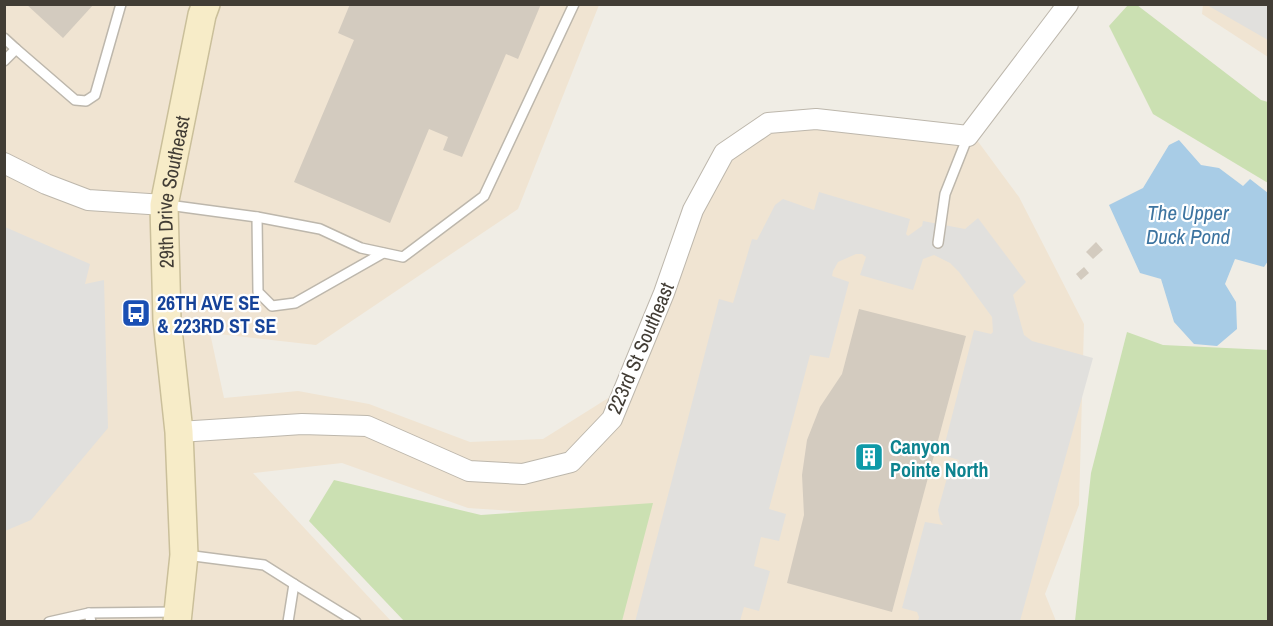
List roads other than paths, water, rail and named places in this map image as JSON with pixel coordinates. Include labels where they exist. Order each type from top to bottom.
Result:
[{"type":"street","points":[[968,136],[1068,4]]},
{"type":"street","name":"29th Drive Southeast","points":[[179,617],[184,555],[178,432],[166,320],[164,205],[204,10]]},
{"type":"street","name":"223rd St Southeast","points":[[178,432],[302,424],[367,426],[469,471],[523,474],[571,462],[612,419],[664,293],[693,210],[724,153],[768,123],[816,119],[968,136]]},
{"type":"street","points":[[4,163],[46,184],[88,200],[164,205]]},
{"type":"lane","points":[[4,38],[75,100],[86,101],[95,95],[121,4]]},
{"type":"lane","points":[[164,205],[257,217],[320,229],[361,248],[403,257],[484,196],[574,4]]},
{"type":"lane","points":[[4,61],[16,49]]},
{"type":"lane","points":[[938,243],[945,194],[968,136]]},
{"type":"lane","points":[[257,217],[258,292],[272,306],[295,303],[383,253]]},
{"type":"lane","points":[[184,555],[264,565],[356,621]]},
{"type":"lane","points":[[288,621],[294,584]]},
{"type":"lane","points":[[49,621],[90,617],[179,617]]},
{"type":"water","name":"The Upper Duck Pond","points":[[1179,140],[1201,165],[1219,168],[1243,186],[1250,179],[1268,193],[1268,261],[1264,267],[1235,259],[1225,284],[1236,302],[1237,329],[1217,346],[1194,344],[1174,322],[1161,279],[1140,273],[1109,205],[1143,188],[1169,145]]},
{"type":"place","name":"26TH AVE SE & 223RD ST SE","points":[[136,313]]},
{"type":"place","name":"Canyon Pointe North","points":[[869,457]]}]
